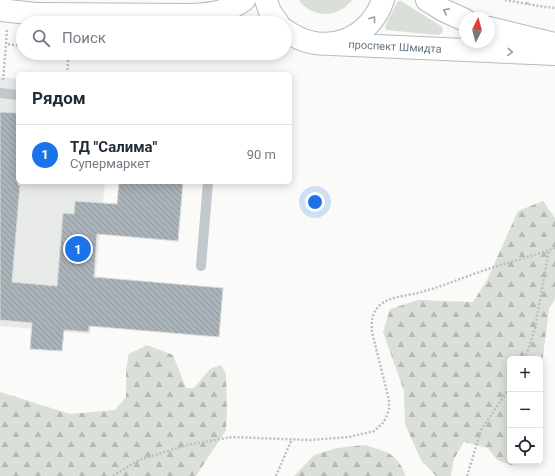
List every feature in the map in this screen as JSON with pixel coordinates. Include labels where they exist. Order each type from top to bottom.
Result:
[{"type":"street","points":[[39,14],[135,11],[192,15],[212,14],[237,6],[244,0]]},
{"type":"street","points":[[266,0],[273,16]]},
{"type":"street","points":[[331,44],[346,40],[360,33],[376,15],[382,0]]},
{"type":"street","points":[[427,0],[459,17]]},
{"type":"street","points":[[0,10],[52,16]]},
{"type":"street","points":[[495,29],[555,44]]},
{"type":"street","points":[[292,35],[307,42]]},
{"type":"street","name":"проспект Шмидта","points":[[292,41],[331,44],[555,54]]},
{"type":"lane","points":[[1,93],[16,95]]},
{"type":"lane","points":[[201,266],[208,184]]},
{"type":"path","points":[[505,0],[555,8]]},
{"type":"path","points":[[1,93],[6,44]]},
{"type":"path","points":[[67,72],[68,60]]},
{"type":"path","points":[[114,476],[139,460],[187,445],[232,437],[310,440],[349,437],[374,431],[384,422],[389,410],[389,400],[372,332],[374,312],[382,304],[398,297],[421,293],[488,269],[555,248]]},
{"type":"path","points":[[526,356],[535,328],[549,250]]},
{"type":"path","points":[[468,476],[481,430],[507,391]]},
{"type":"path","points":[[276,476],[292,439]]},
{"type":"shaded area","points":[[0,77],[16,79],[16,184],[105,184],[90,334],[0,326]]},
{"type":"green space","points":[[299,0],[352,0],[347,6],[340,10],[326,14],[311,11]]},
{"type":"green space","points":[[398,1],[401,1],[441,26],[443,29],[442,33],[438,35],[386,30],[385,26]]},
{"type":"green space","points":[[543,201],[555,218],[555,299],[549,309],[543,356],[507,356],[507,464],[497,460],[488,448],[464,442],[454,459],[451,476],[436,476],[421,460],[405,424],[404,391],[383,332],[390,309],[418,300],[473,302],[487,280],[518,211]]},
{"type":"green space","points":[[147,345],[173,355],[186,388],[194,388],[210,369],[221,365],[226,374],[226,430],[196,476],[0,476],[0,392],[70,414],[115,410],[126,397],[126,369],[129,354]]},
{"type":"green space","points":[[365,445],[390,454],[399,462],[406,476],[294,476],[314,455],[337,448]]},
{"type":"building","points":[[0,112],[16,113],[16,184],[20,185],[12,282],[57,286],[63,213],[74,214],[75,201],[117,204],[119,184],[183,184],[178,241],[97,234],[94,277],[223,288],[219,337],[89,326],[89,332],[64,330],[62,351],[30,349],[32,323],[0,320]]},
{"type":"place","name":"ТД \"Салима\"","points":[[78,249]]}]
